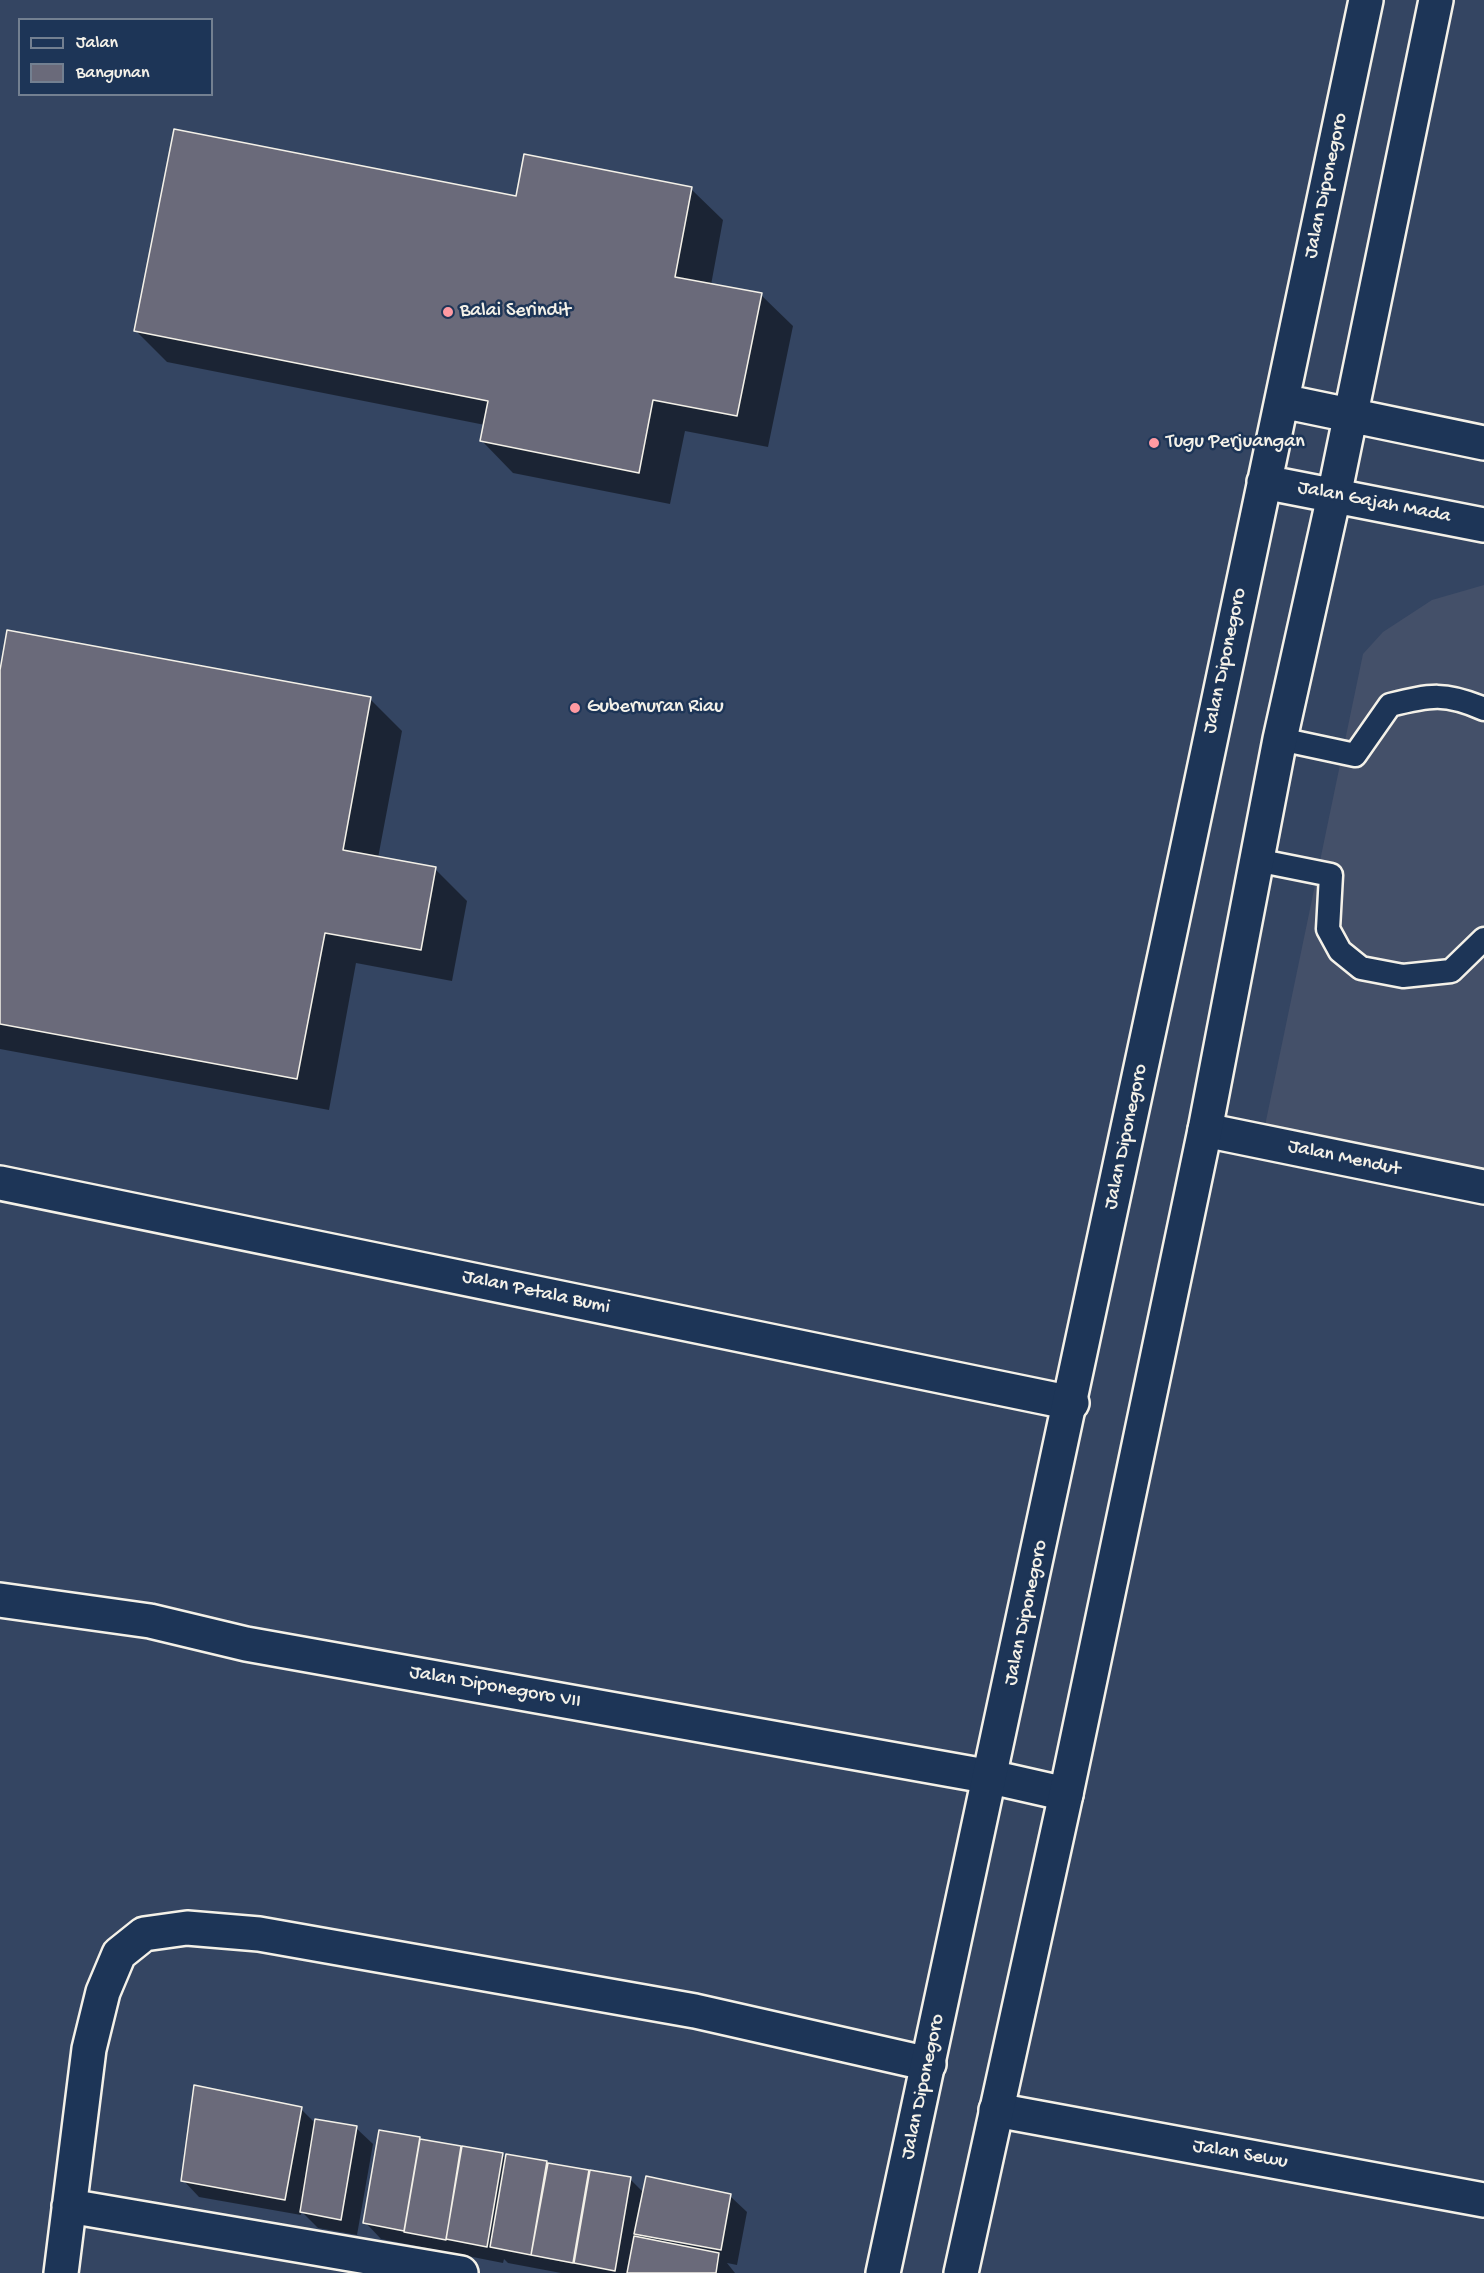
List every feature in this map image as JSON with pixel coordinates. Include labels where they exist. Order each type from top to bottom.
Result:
[{"type":"main road","name":"Jalan Diponegoro","points":[[883,2273],[1072,1403],[1366,0]]},
{"type":"main road","points":[[961,2273],[1066,1794],[1205,1130],[1280,739],[1334,496],[1436,0]]},
{"type":"main road","points":[[1282,401],[1484,443]]},
{"type":"main road","name":"Jalan Gajah Mada","points":[[1264,482],[1484,525]]},
{"type":"main road","name":"Jalan Mendut","points":[[1205,1130],[1484,1187]]},
{"type":"main road","name":"Jalan Petala Bumi","points":[[0,1184],[1072,1403]]},
{"type":"main road","name":"Jalan Diponegoro VII","points":[[0,1600],[150,1621],[246,1644],[991,1777],[1066,1794]]},
{"type":"main road","points":[[61,2273],[89,2049],[103,1992],[119,1954],[144,1934],[187,1928],[259,1934],[695,2011],[929,2064]]},
{"type":"main road","name":"Jalan Sewu","points":[[996,2110],[1484,2200]]},
{"type":"main road","points":[[69,2206],[461,2273]]},
{"type":"lane","points":[[1280,739],[1355,755],[1390,705],[1423,697],[1456,697],[1484,709]]},
{"type":"lane","points":[[1256,860],[1331,875],[1328,929],[1340,951],[1361,968],[1403,976],[1451,970],[1484,939]]},
{"type":"shaded area","points":[[1484,585],[1484,1183],[1262,1140],[1363,654],[1383,632],[1432,600]]},
{"type":"building","name":"Balai Serindit","points":[[174,129],[516,196],[524,154],[692,187],[675,277],[762,293],[737,416],[653,400],[639,473],[480,441],[488,401],[134,331]]},
{"type":"building","points":[[7,630],[371,697],[343,850],[436,867],[421,950],[325,933],[297,1079],[0,1024],[0,670]]},
{"type":"building","points":[[194,2085],[302,2107],[285,2200],[181,2181]]},
{"type":"building","points":[[315,2119],[357,2126],[341,2220],[300,2212]]},
{"type":"building","points":[[379,2130],[420,2137],[404,2231],[363,2223]]},
{"type":"building","points":[[420,2139],[461,2146],[446,2240],[404,2232]]},
{"type":"building","points":[[462,2146],[503,2153],[487,2247],[446,2239]]},
{"type":"building","points":[[506,2154],[547,2161],[531,2255],[490,2247]]},
{"type":"building","points":[[548,2163],[589,2170],[573,2263],[531,2255]]},
{"type":"building","points":[[590,2170],[631,2177],[615,2271],[574,2263]]},
{"type":"building","points":[[646,2176],[731,2194],[721,2250],[634,2234]]},
{"type":"building","points":[[634,2236],[719,2253],[716,2273],[627,2273]]},
{"type":"place","name":"Balai Serindit","points":[[448,312]]},
{"type":"place","name":"Tugu Perjuangan","points":[[1154,443]]},
{"type":"place","name":"Gubernuran Riau","points":[[575,708]]}]
